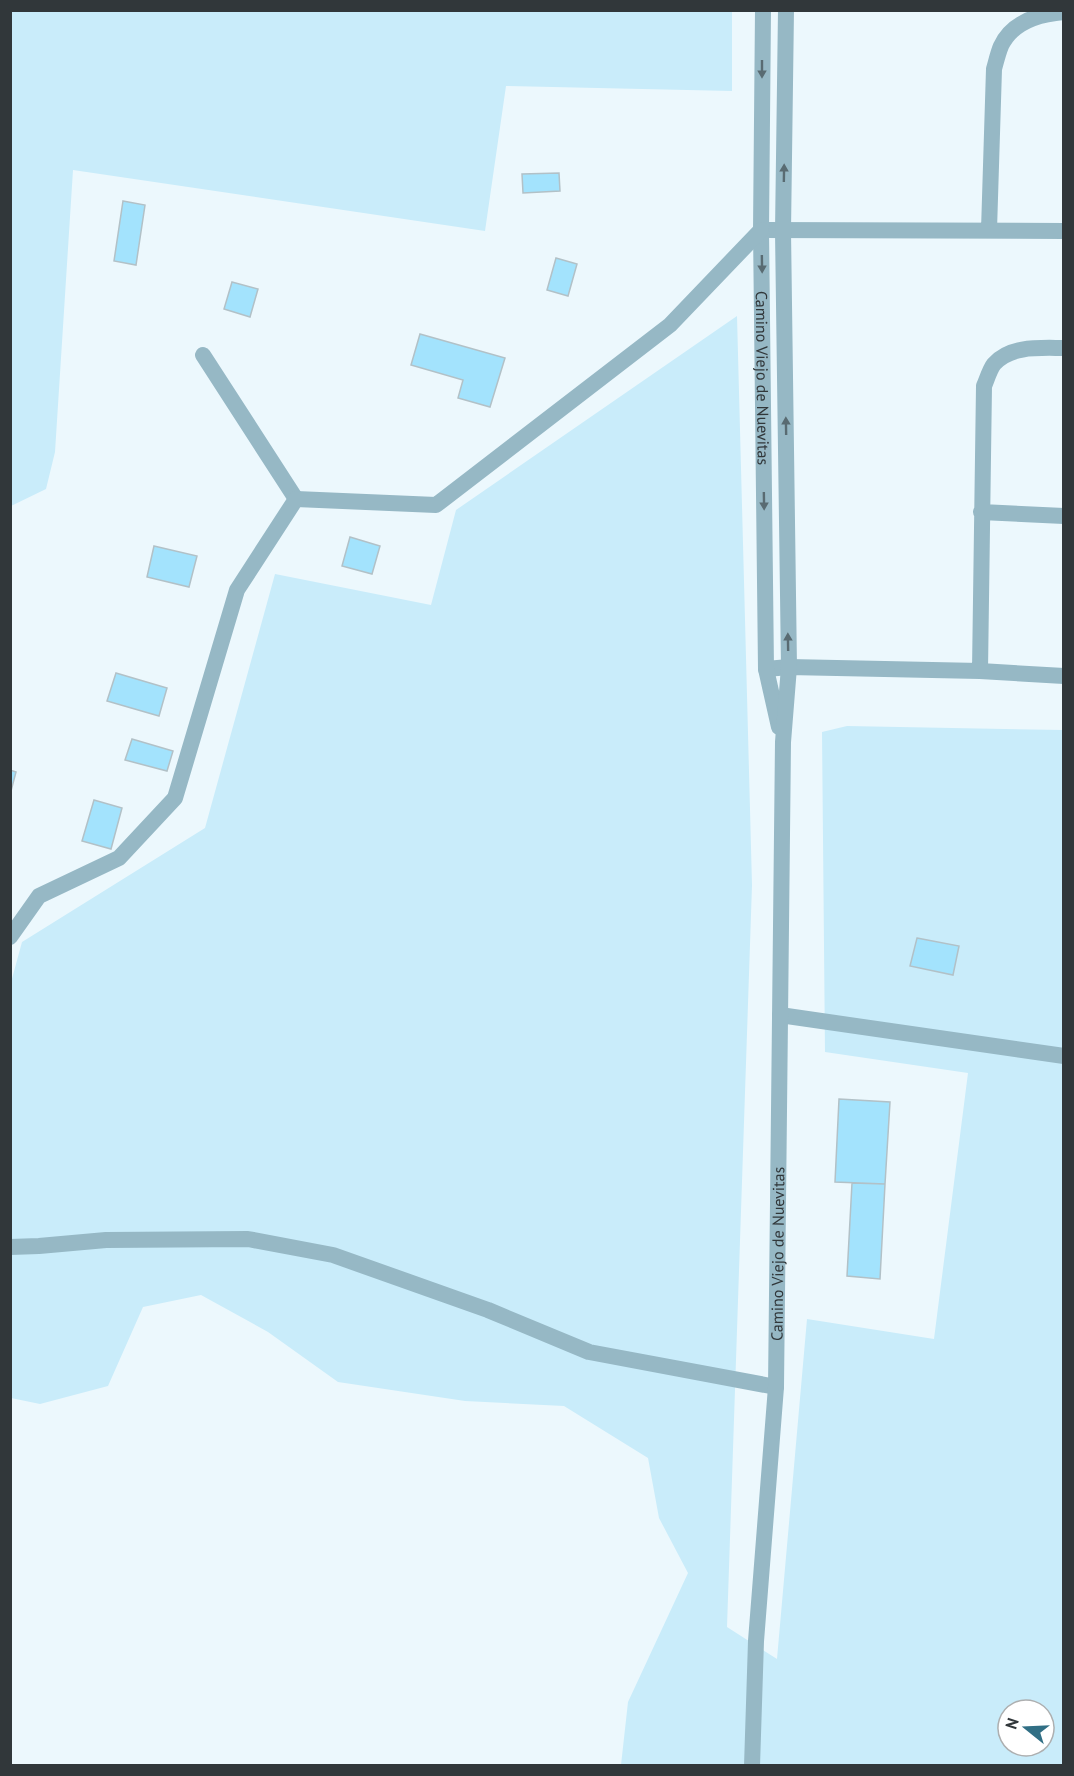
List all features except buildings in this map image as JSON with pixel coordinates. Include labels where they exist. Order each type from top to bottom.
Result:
[{"type":"street","name":"Camino Viejo de Nuevitas","points":[[763,10],[761,230],[766,669],[783,742]]},
{"type":"street","name":"Camino Viejo de Nuevitas","points":[[752,1766],[756,1641],[776,1387],[783,742],[789,667],[783,231],[786,10]]},
{"type":"street","points":[[989,230],[994,69],[1001,45],[1017,26],[1042,14],[1064,12]]},
{"type":"street","points":[[296,499],[436,505],[670,325],[761,230],[1064,231]]},
{"type":"street","points":[[980,671],[984,386],[994,364],[1012,352],[1035,347],[1064,348]]},
{"type":"street","points":[[203,355],[296,499]]},
{"type":"street","points":[[10,937],[39,896],[120,858],[175,798],[237,590],[296,499]]},
{"type":"street","points":[[981,512],[1064,516]]},
{"type":"street","points":[[766,669],[789,667],[980,671],[1064,676]]},
{"type":"street","points":[[780,1015],[1064,1056]]},
{"type":"street","points":[[10,1247],[106,1240],[248,1239],[333,1256],[488,1310],[589,1352],[776,1387]]},
{"type":"shaded area","points":[[11,10],[732,11],[732,91],[506,86],[485,231],[73,170],[55,452],[46,489],[11,506]]},
{"type":"shaded area","points":[[737,316],[752,885],[727,1627],[777,1659],[807,1319],[934,1339],[968,1073],[825,1052],[822,732],[847,726],[1063,730],[1063,1763],[1061,1766],[621,1765],[628,1702],[688,1573],[659,1518],[648,1458],[564,1406],[465,1401],[338,1382],[268,1332],[201,1295],[143,1307],[108,1386],[40,1404],[11,1398],[10,986],[22,942],[205,828],[275,574],[431,605],[456,510]]}]
